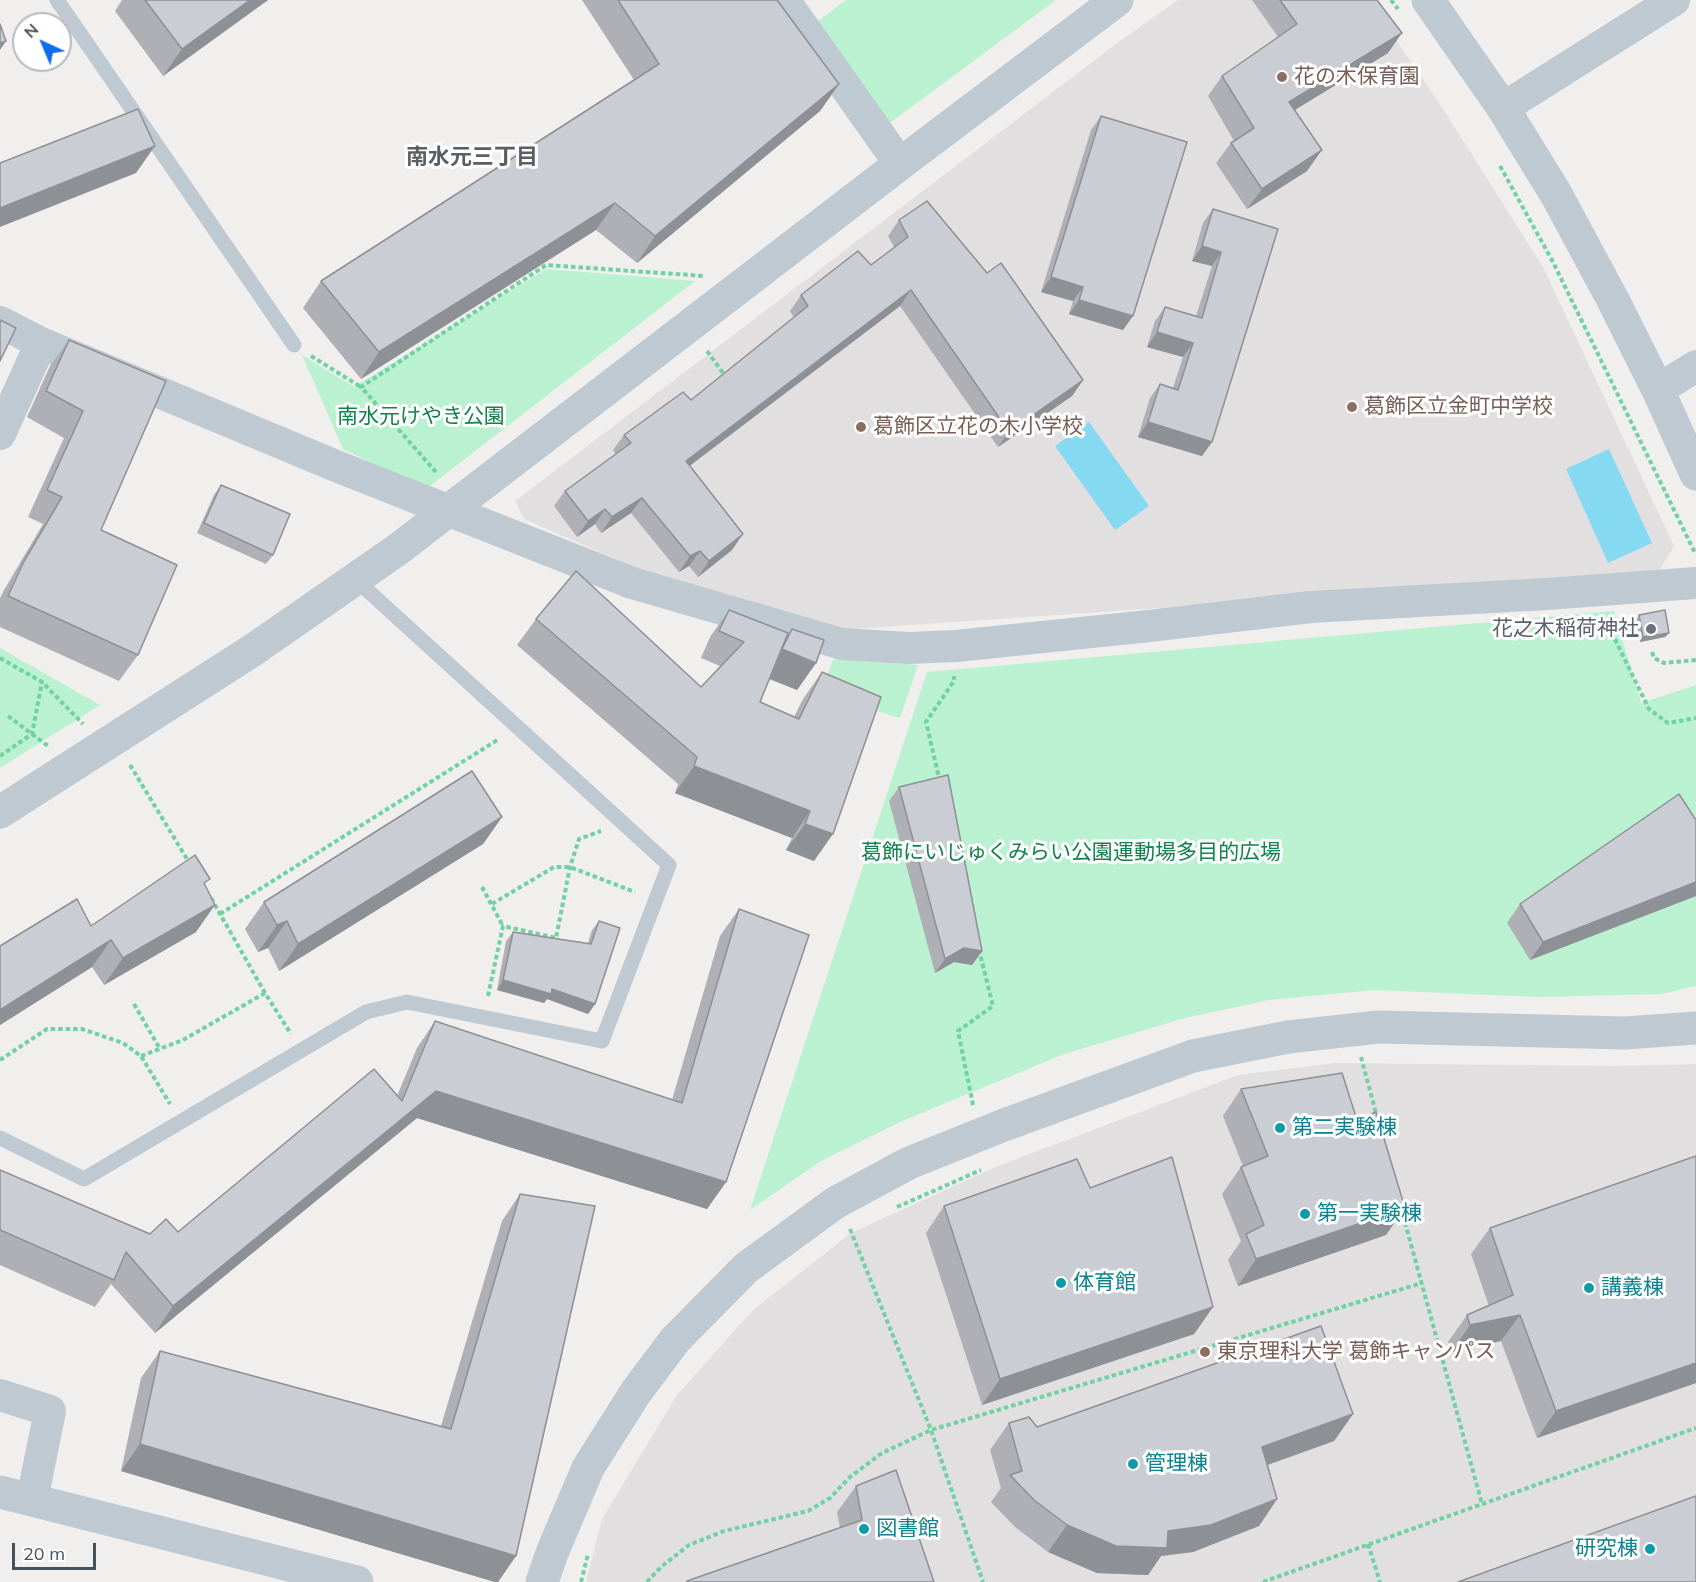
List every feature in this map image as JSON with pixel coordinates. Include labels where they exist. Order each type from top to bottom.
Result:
[{"type":"street","points":[[784,0],[900,164]]},
{"type":"street","points":[[0,812],[253,650],[355,579],[1118,0]]},
{"type":"street","points":[[1503,108],[1674,0]]},
{"type":"street","points":[[1417,9],[1503,108],[1556,194],[1613,300],[1658,390],[1696,474]]},
{"type":"street","points":[[0,322],[41,343],[447,511],[632,584],[842,644],[908,648],[956,646],[1322,606],[1696,583]]},
{"type":"street","points":[[0,434],[41,343]]},
{"type":"street","points":[[1658,390],[1696,366]]},
{"type":"street","points":[[542,1582],[588,1468],[636,1392],[675,1340],[746,1268],[835,1203],[909,1163],[1004,1125],[1193,1056],[1288,1037],[1377,1027],[1625,1033],[1696,1028]]},
{"type":"street","points":[[0,1395],[50,1411],[32,1500]]},
{"type":"street","points":[[0,1492],[357,1582]]},
{"type":"lane","points":[[57,0],[294,345]]},
{"type":"lane","points":[[0,1138],[84,1179],[366,1012],[407,1002],[602,1041],[669,865],[355,579]]},
{"type":"path","points":[[1391,0],[1417,9]]},
{"type":"path","points":[[1497,161],[1553,262],[1696,558]]},
{"type":"path","points":[[361,387],[546,266],[707,276]]},
{"type":"path","points":[[294,345],[361,387],[438,474]]},
{"type":"path","points":[[705,348],[727,378]]},
{"type":"path","points":[[1591,591],[1649,709],[1668,723],[1696,718]]},
{"type":"path","points":[[942,790],[926,722],[954,681],[956,646]]},
{"type":"path","points":[[1652,652],[1654,658],[1664,663],[1696,660]]},
{"type":"path","points":[[0,658],[42,682],[109,742],[196,873]]},
{"type":"path","points":[[0,756],[32,734],[42,682]]},
{"type":"path","points":[[8,716],[73,765]]},
{"type":"path","points":[[220,914],[517,727]]},
{"type":"path","points":[[556,938],[570,867],[579,839],[624,824]]},
{"type":"path","points":[[492,904],[554,867],[570,867],[655,900]]},
{"type":"path","points":[[482,887],[503,926],[483,1017]]},
{"type":"path","points":[[208,894],[265,993],[302,1049]]},
{"type":"path","points":[[503,926],[563,940]]},
{"type":"path","points":[[973,1106],[958,1031],[993,1006],[979,949]]},
{"type":"path","points":[[141,1056],[183,1040],[265,993]]},
{"type":"path","points":[[134,1004],[160,1049]]},
{"type":"path","points":[[0,1060],[47,1029],[82,1029],[123,1043],[141,1056],[181,1121]]},
{"type":"path","points":[[1372,1057],[1360,1057],[1379,1124]]},
{"type":"path","points":[[893,1209],[991,1166]]},
{"type":"path","points":[[1400,1204],[1482,1504]]},
{"type":"path","points":[[840,1235],[849,1228],[931,1430],[983,1582]]},
{"type":"path","points":[[647,1582],[661,1567],[689,1545],[724,1531],[808,1511],[830,1498],[850,1477],[882,1453],[931,1430],[1422,1283]]},
{"type":"path","points":[[1263,1582],[1696,1428]]},
{"type":"path","points":[[1368,1544],[1380,1582]]},
{"type":"path","points":[[580,1582],[590,1546]]},
{"type":"shaded area","points":[[1178,0],[1369,0],[1445,112],[1543,267],[1674,546],[1657,574],[838,630],[641,570],[524,519],[515,501],[1120,41]]},
{"type":"shaded area","name":"東京理科大学 葛飾キャンパス","points":[[1335,1063],[1615,1066],[1696,1064],[1696,1582],[586,1582],[602,1519],[677,1395],[753,1310],[851,1233],[998,1166],[1238,1075]]},
{"type":"green space","points":[[846,0],[1056,0],[883,128],[813,25]]},
{"type":"green space","name":"南水元けやき公園","points":[[546,269],[695,281],[426,489],[343,449],[302,355],[354,387]]},
{"type":"green space","name":"葛飾にいじゅくみらい公園運動場多目的広場","points":[[1614,611],[1641,703],[1696,685],[1696,986],[1661,994],[1539,997],[1375,990],[1269,1000],[1185,1018],[1064,1054],[900,1122],[821,1161],[750,1210],[927,672]]},
{"type":"green space","points":[[0,648],[100,705],[0,768]]},
{"type":"green space","points":[[833,659],[918,665],[900,718],[821,694]]},
{"type":"water","points":[[1089,422],[1149,506],[1115,530],[1055,446]]},
{"type":"water","points":[[1609,449],[1652,543],[1608,563],[1566,469]]},
{"type":"building","points":[[145,0],[250,0],[182,49]]},
{"type":"building","points":[[618,0],[777,0],[839,84],[655,236],[615,203],[379,352],[321,281],[659,64]]},
{"type":"building","points":[[1280,0],[1377,0],[1402,33],[1289,102],[1322,150],[1262,189],[1231,143],[1254,128],[1222,76],[1297,24]]},
{"type":"building","points":[[0,24],[6,41],[0,43]]},
{"type":"building","points":[[138,109],[155,146],[0,208],[0,163]]},
{"type":"building","points":[[1101,116],[1187,142],[1133,316],[1079,300],[1083,287],[1051,277]]},
{"type":"building","points":[[927,201],[987,273],[1001,263],[1083,380],[1009,432],[911,290],[686,461],[743,534],[709,561],[700,551],[690,556],[642,498],[612,517],[605,509],[588,521],[565,491],[631,443],[624,435],[683,392],[691,400],[808,306],[801,295],[858,251],[871,265],[908,237],[899,220]]},
{"type":"building","points":[[1213,209],[1278,229],[1212,442],[1148,422],[1160,384],[1178,390],[1193,343],[1157,332],[1165,307],[1202,318],[1221,252],[1202,246]]},
{"type":"building","points":[[0,320],[16,328],[0,361]]},
{"type":"building","points":[[69,340],[166,381],[101,530],[177,565],[138,655],[8,596],[23,563],[62,497],[47,490],[83,411],[46,391]]},
{"type":"building","points":[[221,485],[290,514],[273,555],[204,523]]},
{"type":"building","points":[[576,571],[701,687],[744,642],[719,631],[729,610],[788,633],[760,702],[799,719],[822,672],[881,697],[833,834],[805,824],[810,811],[694,766],[697,757],[536,619]]},
{"type":"building","points":[[1665,610],[1669,633],[1643,637],[1639,615]]},
{"type":"building","points":[[792,629],[824,640],[816,663],[782,649]]},
{"type":"building","points":[[472,771],[502,817],[298,944],[287,921],[277,925],[264,902]]},
{"type":"building","points":[[948,775],[982,951],[964,948],[945,959],[899,787]]},
{"type":"building","points":[[1679,794],[1696,820],[1696,882],[1543,942],[1520,904]]},
{"type":"building","points":[[195,855],[210,879],[204,883],[215,905],[123,958],[111,940],[0,1010],[0,946],[77,899],[91,926]]},
{"type":"building","points":[[739,909],[809,935],[726,1182],[436,1091],[173,1306],[126,1252],[114,1280],[0,1230],[0,1170],[150,1234],[166,1219],[178,1232],[374,1069],[402,1101],[435,1021],[682,1103]]},
{"type":"building","points":[[599,921],[620,928],[595,1004],[552,989],[551,994],[503,980],[513,932],[591,944]]},
{"type":"building","points":[[1342,1073],[1357,1120],[1376,1112],[1405,1208],[1256,1259],[1246,1234],[1264,1225],[1241,1167],[1268,1156],[1241,1089]]},
{"type":"building","name":"講義棟","points":[[1696,1156],[1696,1363],[1556,1411],[1520,1315],[1470,1325],[1467,1315],[1513,1295],[1490,1228]]},
{"type":"building","name":"体育館","points":[[1172,1157],[1213,1307],[1000,1379],[944,1206],[1077,1159],[1090,1188]]},
{"type":"building","points":[[520,1194],[595,1206],[516,1556],[140,1444],[160,1351],[451,1429]]},
{"type":"building","name":"管理棟","points":[[1321,1326],[1353,1414],[1262,1447],[1277,1499],[1211,1525],[1168,1531],[1167,1548],[1116,1546],[1067,1525],[1034,1500],[1010,1475],[1022,1471],[1009,1423],[1029,1417],[1037,1427]]},
{"type":"building","points":[[896,1470],[934,1582],[687,1582],[862,1520],[856,1486]]},
{"type":"building","points":[[1696,1496],[1696,1582],[1458,1582]]},
{"type":"place","name":"花の木保育園","points":[[1282,77]]},
{"type":"place","name":"葛飾区立金町中学校","points":[[1352,407]]},
{"type":"place","name":"葛飾区立花の木小学校","points":[[861,427]]},
{"type":"place","name":"花之木稲荷神社","points":[[1651,629]]},
{"type":"place","name":"第二実験棟","points":[[1280,1128]]},
{"type":"place","name":"第一実験棟","points":[[1305,1214]]},
{"type":"place","name":"体育館","points":[[1061,1283]]},
{"type":"place","name":"講義棟","points":[[1589,1288]]},
{"type":"place","name":"東京理科大学 葛飾キャンパス","points":[[1205,1352]]},
{"type":"place","name":"管理棟","points":[[1133,1464]]},
{"type":"place","name":"図書館","points":[[864,1529]]},
{"type":"place","name":"研究棟","points":[[1650,1549]]},
{"type":"district","name":"南水元三丁目","points":[[472,157]]}]
